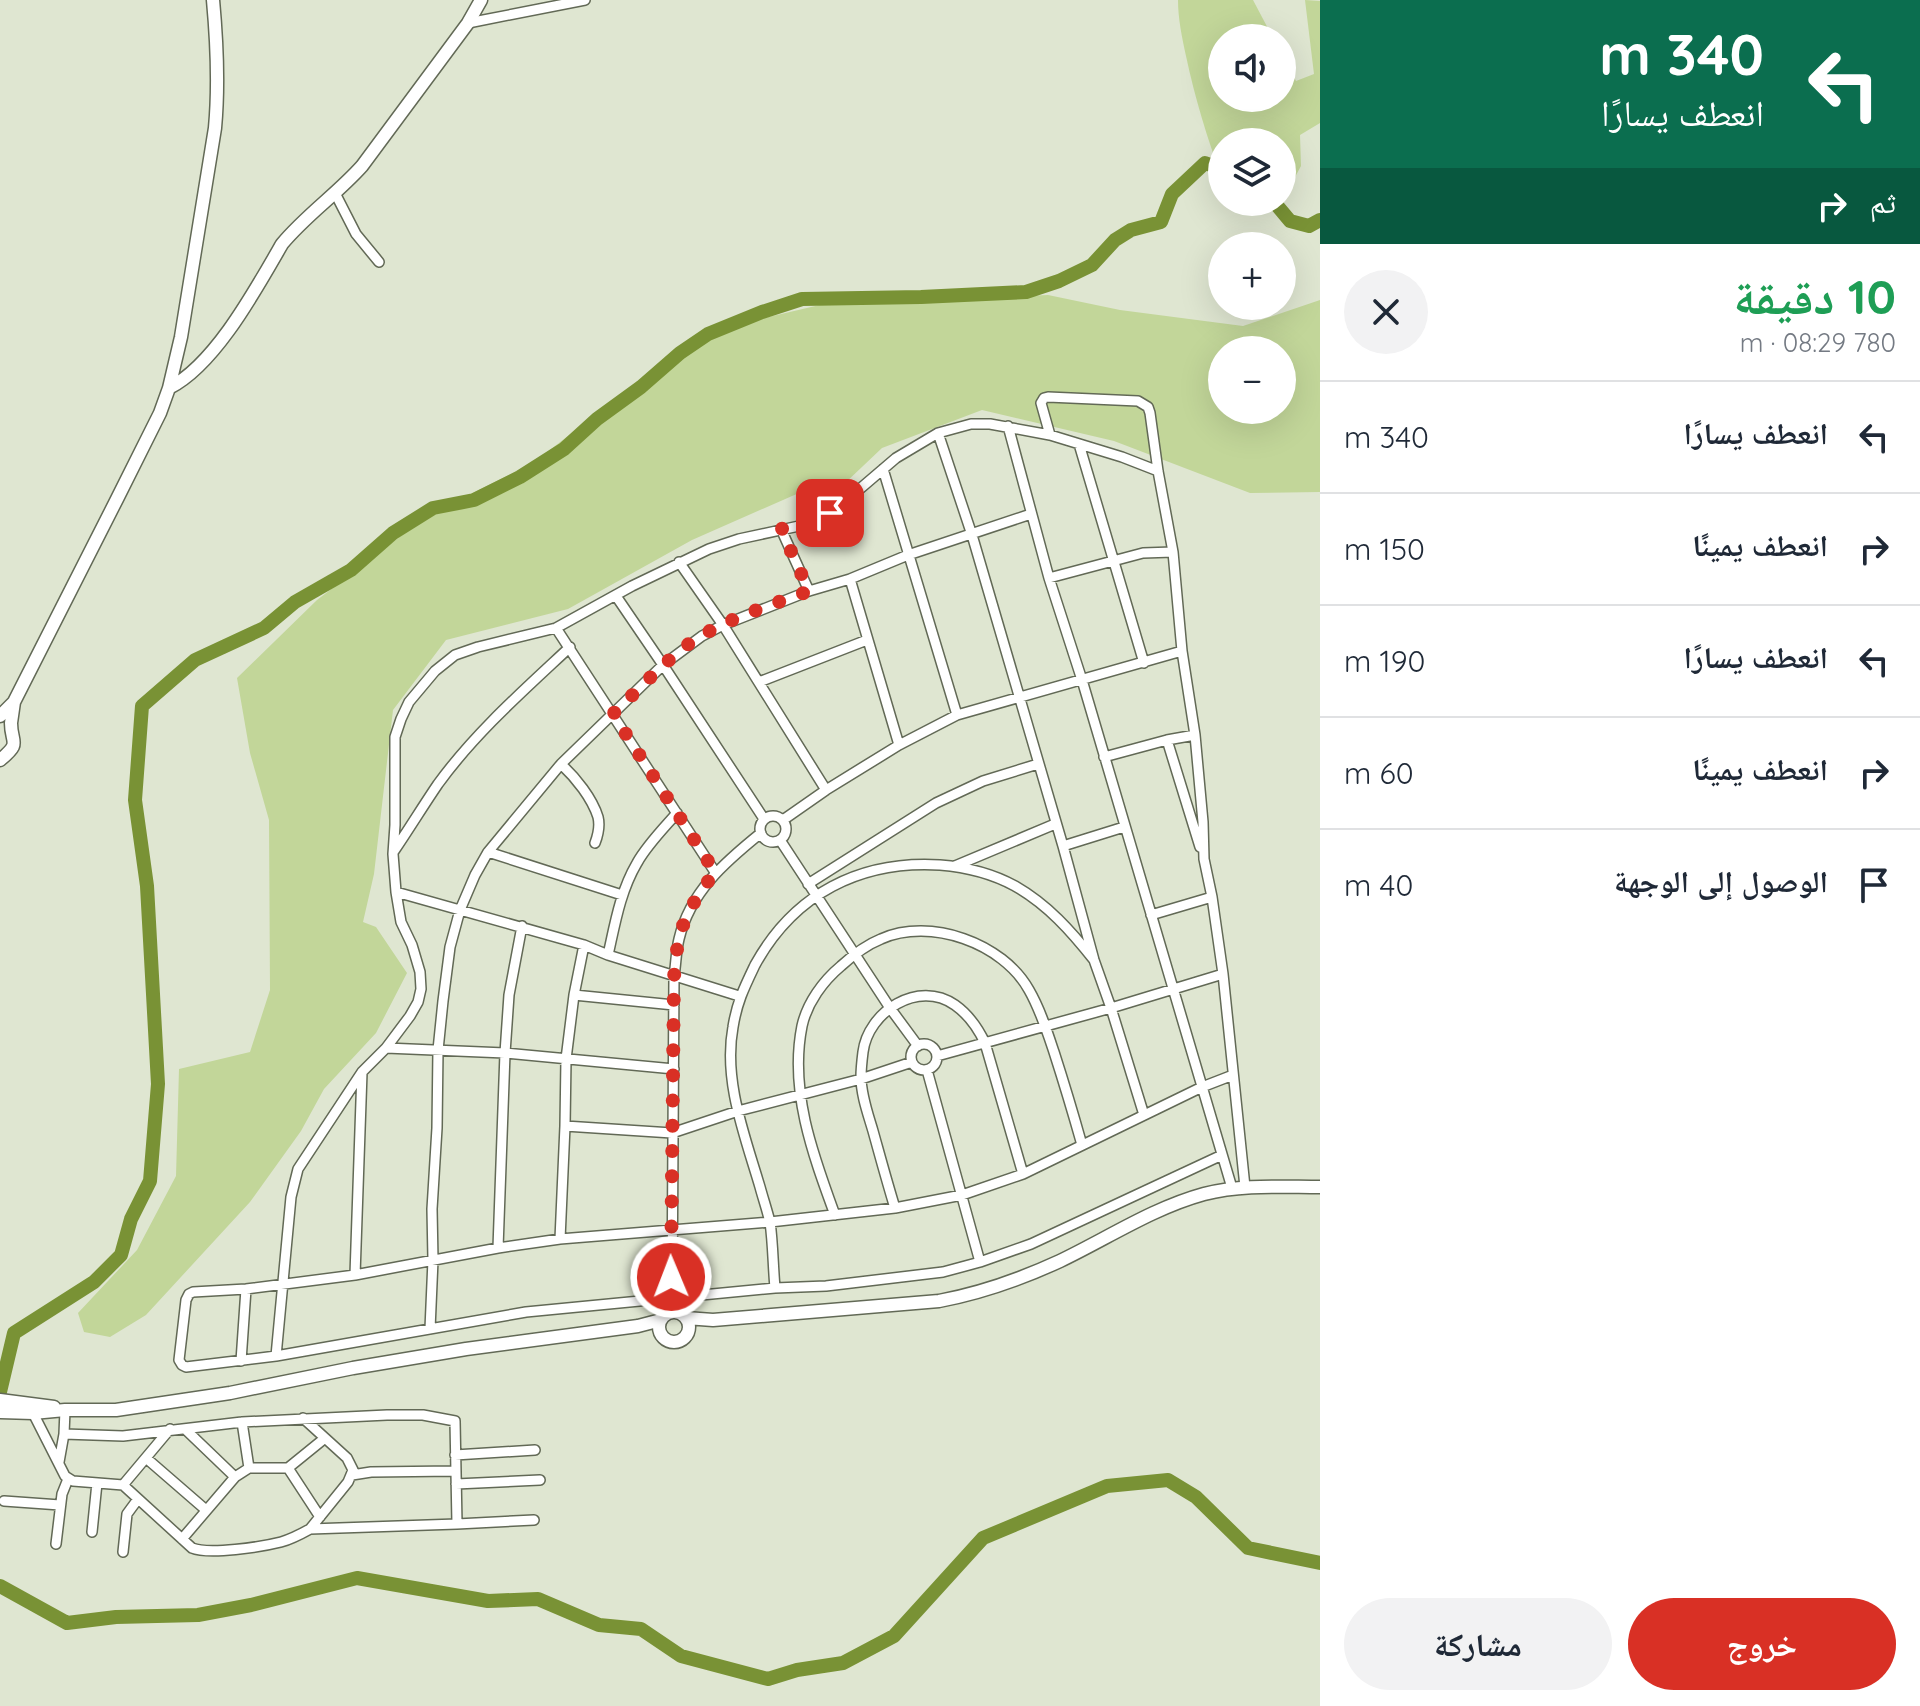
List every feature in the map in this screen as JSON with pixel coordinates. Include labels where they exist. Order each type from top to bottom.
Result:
[{"type":"main road","points":[[2,757],[10,752],[15,740],[4,722],[160,413],[169,388],[181,337],[215,128],[218,71],[213,0]]},
{"type":"main road","points":[[169,388],[197,369],[238,318],[282,244],[362,166],[468,23],[481,0]]},
{"type":"main road","points":[[0,1400],[33,1413],[116,1410],[230,1393],[466,1349],[662,1324],[671,1313],[713,1320],[939,1301],[1004,1285],[1153,1213],[1204,1194],[1238,1188],[1320,1187]]},
{"type":"main road","points":[[682,1316],[689,1328],[688,1333]]},
{"type":"main road","points":[[662,1324],[664,1338],[674,1342],[713,1320]]},
{"type":"main road","points":[[0,1412],[16,1407],[46,1405],[65,1410]]},
{"type":"street","points":[[468,23],[585,0]]},
{"type":"street","points":[[335,193],[356,234],[379,262]]},
{"type":"street","points":[[1050,435],[1041,403],[1044,398],[1138,401],[1148,407],[1173,552],[1182,651],[1195,735],[1204,859]]},
{"type":"street","points":[[276,1356],[291,1197],[298,1169],[362,1072],[386,1048],[418,1002],[420,972],[401,922],[396,892],[393,854],[395,737],[409,702],[435,671],[455,655],[556,628],[679,562],[739,539],[799,526],[830,513],[896,458],[938,433],[971,424],[1008,426],[1050,435],[1158,471]]},
{"type":"street","points":[[1008,426],[1049,578],[1222,1155],[1238,1188]]},
{"type":"street","points":[[938,433],[972,535],[1094,960],[1144,1115]]},
{"type":"street","points":[[1079,444],[1144,663]]},
{"type":"street","points":[[883,469],[957,715]]},
{"type":"street","points":[[430,1329],[438,1050],[450,947],[460,910],[488,852],[561,764],[663,665],[690,644],[723,625],[809,591],[1031,514]]},
{"type":"street","points":[[781,529],[809,591]]},
{"type":"street","points":[[1049,578],[1143,553],[1173,552]]},
{"type":"street","points":[[679,562],[723,625],[826,790]]},
{"type":"street","points":[[850,579],[899,745]]},
{"type":"street","points":[[616,596],[764,819]]},
{"type":"street","points":[[556,628],[715,872]]},
{"type":"street","points":[[759,682],[867,640]]},
{"type":"street","points":[[393,854],[439,783],[504,709],[570,647]]},
{"type":"street","points":[[783,820],[899,745],[957,715],[1182,651]]},
{"type":"street","points":[[1104,757],[1195,735]]},
{"type":"street","points":[[1167,740],[1204,859],[1212,897],[1233,1075],[1238,1188]]},
{"type":"street","points":[[561,764],[586,794],[599,819],[595,843]]},
{"type":"street","points":[[808,884],[936,803],[983,781],[1038,764]]},
{"type":"street","points":[[608,955],[622,895],[642,854],[677,813]]},
{"type":"street","points":[[776,816],[783,820],[787,829],[780,840],[769,841],[761,833],[760,826],[764,819],[776,816]]},
{"type":"street","points":[[955,866],[1055,824]]},
{"type":"street","points":[[1063,846],[1124,827]]},
{"type":"street","points":[[662,1324],[672,1300],[674,976],[679,938],[690,910],[715,872],[761,833]]},
{"type":"street","points":[[780,840],[918,1046]]},
{"type":"street","points":[[488,852],[622,895]]},
{"type":"street","points":[[775,1288],[770,1222],[738,1111],[730,1054],[739,996],[763,952],[792,916],[815,896],[844,880],[875,869],[911,864],[955,866],[988,875],[1026,893],[1069,928],[1094,960]]},
{"type":"street","points":[[396,892],[522,926],[739,996]]},
{"type":"street","points":[[1151,915],[1212,897]]},
{"type":"street","points":[[498,1248],[509,995],[522,926]]},
{"type":"street","points":[[835,1215],[803,1114],[799,1068],[803,1023],[820,987],[832,974],[854,954],[882,938],[908,932],[945,933],[976,943],[1001,959],[1022,980],[1029,988],[1046,1026],[1082,1145]]},
{"type":"street","points":[[560,1239],[566,1059],[584,945]]},
{"type":"street","points":[[937,1056],[1223,974]]},
{"type":"street","points":[[574,995],[674,1005]]},
{"type":"street","points":[[895,1208],[864,1100],[861,1079],[865,1040],[872,1026],[890,1008],[922,996],[941,998],[954,1004],[977,1026],[985,1043],[1023,1174]]},
{"type":"street","points":[[922,1044],[930,1046],[937,1056],[935,1065],[927,1070],[918,1068],[912,1062],[912,1053],[922,1044]]},
{"type":"street","points":[[386,1048],[505,1053],[674,1069]]},
{"type":"street","points":[[565,1126],[672,1133],[912,1062]]},
{"type":"street","points":[[927,1070],[980,1262]]},
{"type":"street","points":[[355,1275],[362,1072]]},
{"type":"street","points":[[1222,1155],[1031,1244],[980,1262],[918,1276],[526,1312],[241,1361],[186,1367],[179,1360],[186,1300],[193,1292],[246,1289],[355,1275],[560,1239],[835,1215],[895,1208],[962,1195],[1023,1174],[1233,1075]]},
{"type":"street","points":[[241,1361],[246,1289]]},
{"type":"street","points":[[672,1300],[682,1316]]},
{"type":"street","points":[[59,1462],[65,1410]]},
{"type":"street","points":[[33,1413],[62,1473],[68,1479],[123,1485],[197,1550],[278,1543],[298,1536],[310,1529],[341,1492],[352,1475],[352,1466],[303,1418]]},
{"type":"street","points":[[64,1434],[123,1436],[303,1418],[423,1415],[455,1421],[457,1524]]},
{"type":"street","points":[[242,1422],[249,1468]]},
{"type":"street","points":[[123,1485],[170,1429]]},
{"type":"street","points":[[185,1429],[235,1477]]},
{"type":"street","points":[[182,1539],[235,1477],[249,1468],[288,1468],[325,1438]]},
{"type":"street","points":[[455,1455],[535,1450]]},
{"type":"street","points":[[146,1458],[206,1510]]},
{"type":"street","points":[[288,1468],[320,1517]]},
{"type":"street","points":[[352,1475],[455,1471]]},
{"type":"street","points":[[56,1544],[62,1494],[68,1479]]},
{"type":"street","points":[[456,1484],[540,1480]]},
{"type":"street","points":[[92,1532],[97,1483]]},
{"type":"street","points":[[123,1552],[127,1514],[138,1499]]},
{"type":"street","points":[[4,1501],[60,1505]]},
{"type":"street","points":[[310,1529],[534,1520]]},
{"type":"green space","points":[[1178,0],[1253,0],[1266,24],[1208,24],[1208,112],[1296,112],[1296,81],[1314,74],[1305,0],[1320,1],[1320,123],[1300,135],[1301,166],[1296,175],[1296,128],[1208,128],[1208,139],[1193,87]]},
{"type":"green space","points":[[1048,295],[1120,310],[1243,326],[1261,320],[1296,320],[1296,308],[1320,300],[1320,492],[1250,493],[1114,441],[982,410],[882,448],[843,485],[808,489],[692,540],[568,609],[446,640],[393,710],[374,874],[363,922],[376,927],[407,973],[376,1033],[324,1089],[301,1131],[250,1202],[146,1315],[110,1337],[84,1332],[78,1313],[137,1250],[176,1176],[179,1069],[250,1052],[270,990],[269,820],[250,753],[237,678],[317,600],[428,515],[533,463],[701,333],[824,304]]},
{"type":"waterway","points":[[0,1392],[14,1333],[94,1282],[121,1255],[131,1219],[150,1181],[158,1084],[147,886],[135,800],[142,706],[195,660],[264,628],[295,602],[351,570],[393,533],[433,508],[474,500],[520,477],[564,449],[597,419],[708,334],[802,299],[1026,292],[1059,281],[1092,265],[1115,240],[1131,230],[1161,222],[1172,194],[1205,163],[1208,164]]},
{"type":"waterway","points":[[1286,216],[1290,221],[1309,226],[1320,220]]},
{"type":"waterway","points":[[0,1586],[67,1623],[116,1617],[198,1615],[357,1578],[488,1601],[538,1599],[599,1625],[641,1629],[681,1656],[768,1679],[797,1670],[843,1663],[894,1636],[983,1538],[1107,1486],[1168,1480],[1196,1497],[1248,1548],[1320,1563]]},
{"type":"route","points":[[671,1277],[674,976],[679,938],[690,910],[715,872],[613,714],[663,665],[702,636],[809,591],[781,529],[799,526],[830,513]]}]
